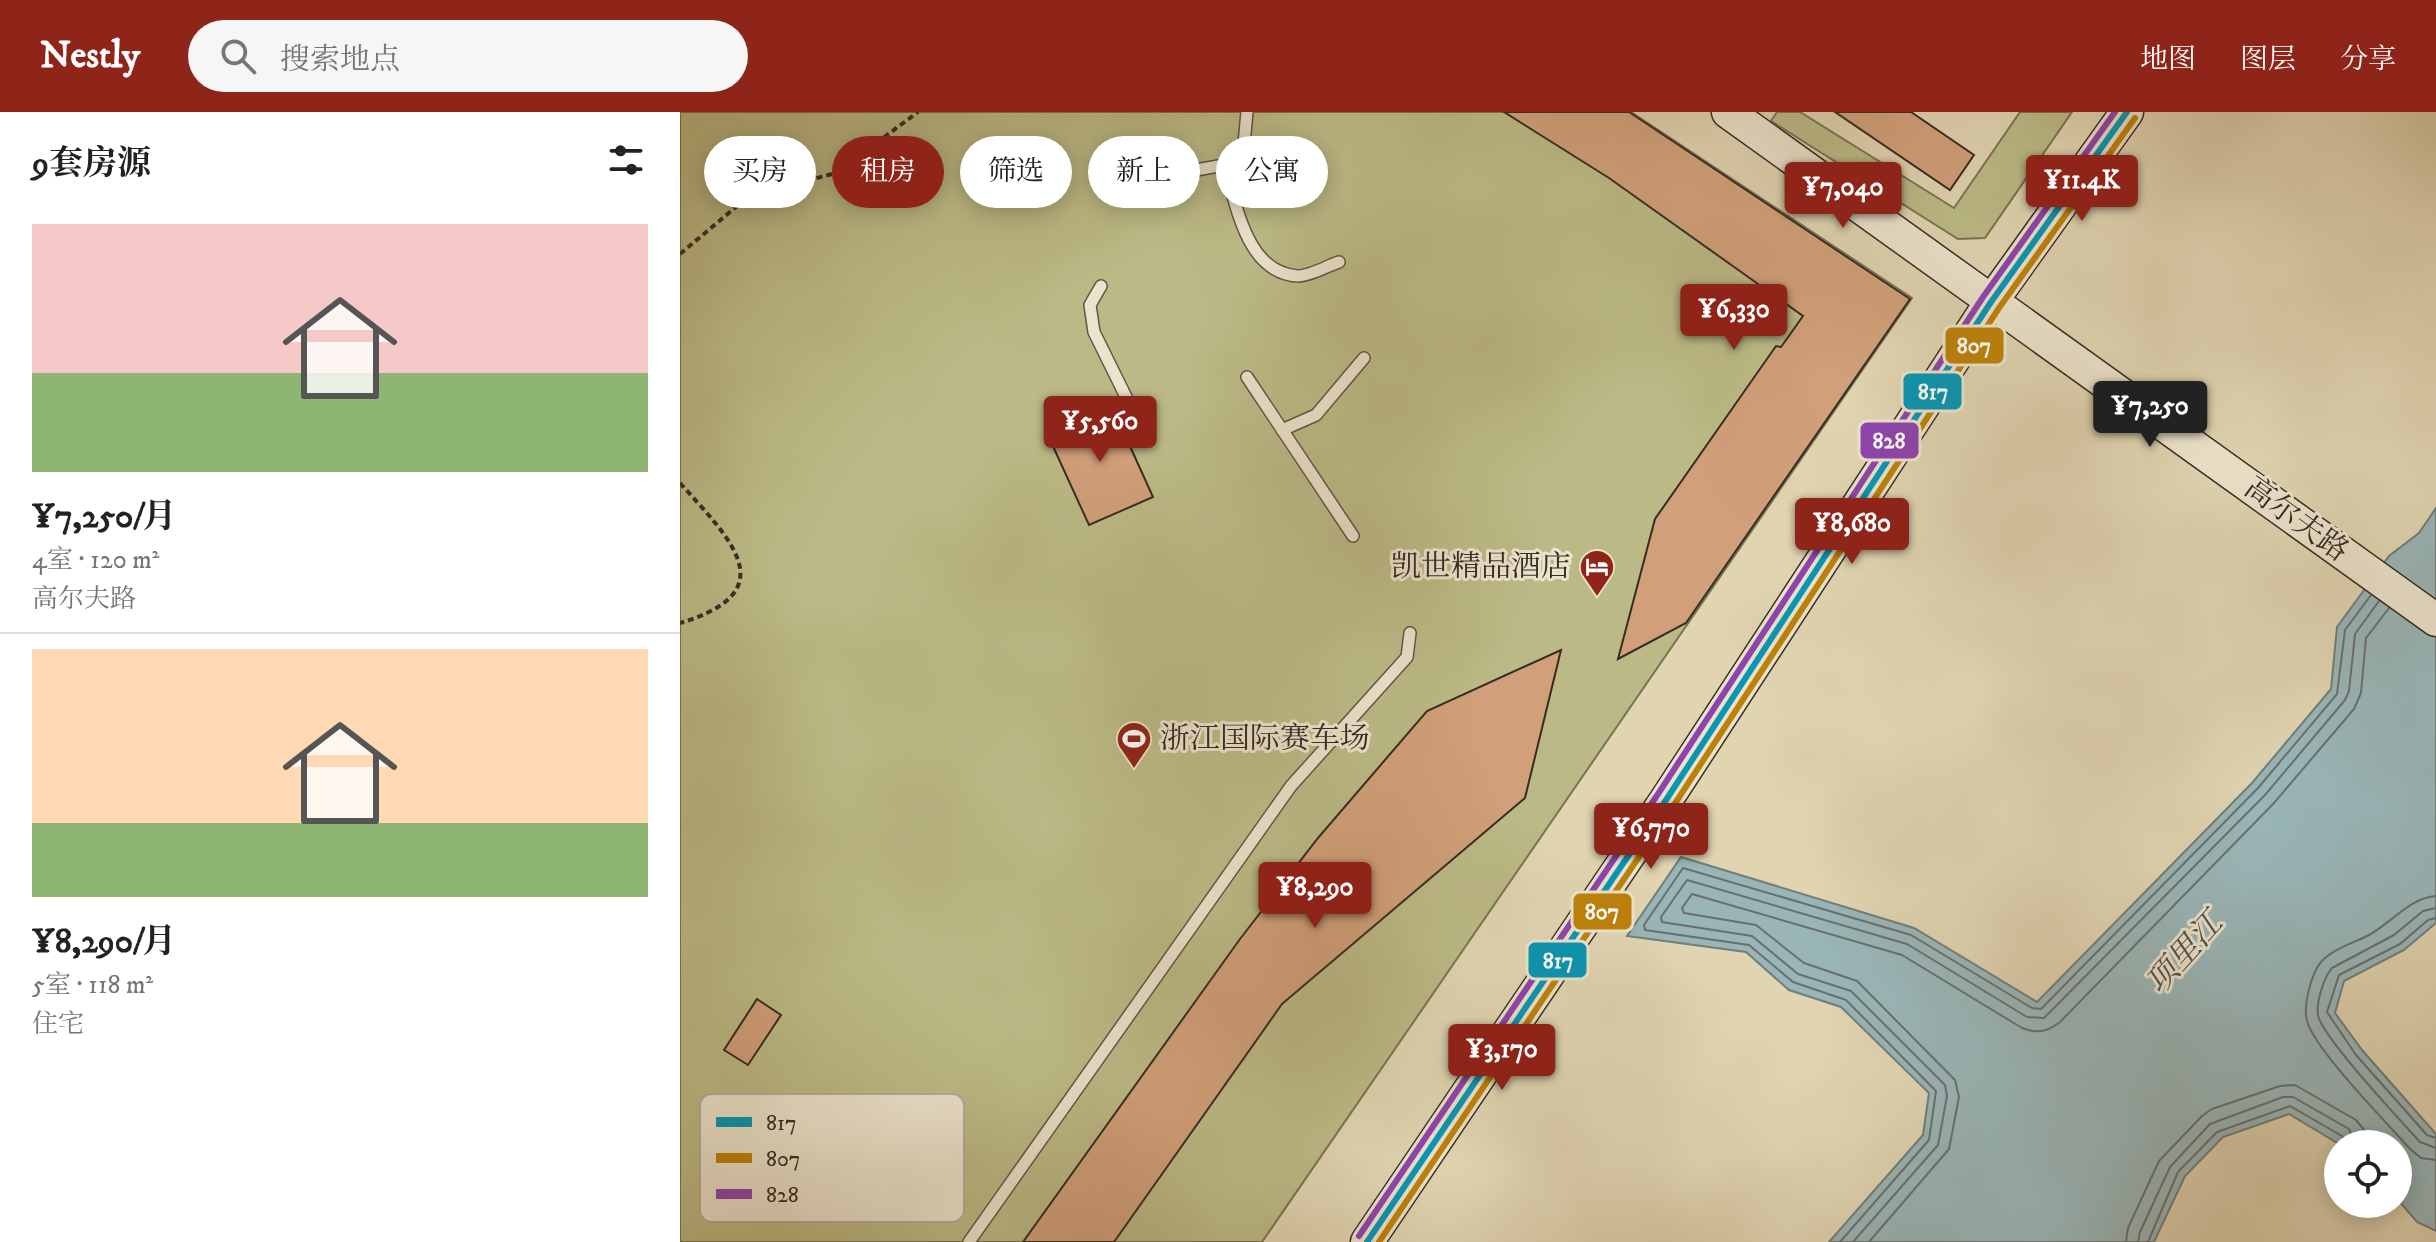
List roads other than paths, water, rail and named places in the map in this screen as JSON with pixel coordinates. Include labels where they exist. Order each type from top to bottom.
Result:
[{"type":"street","name":"高尔夫路","points":[[1728,112],[2436,620]]},
{"type":"street","points":[[1367,1242],[1666,800],[1991,302],[2127,112]]},
{"type":"lane","points":[[1245,136],[1247,112]]},
{"type":"lane","points":[[1239,208],[1251,245],[1267,266],[1299,276],[1339,262]]},
{"type":"lane","points":[[1101,286],[1090,305],[1094,332],[1127,399]]},
{"type":"lane","points":[[1282,430],[1316,415],[1364,358]]},
{"type":"lane","points":[[1247,377],[1353,536]]},
{"type":"lane","points":[[969,1242],[1291,786],[1407,657],[1410,633]]},
{"type":"water","name":"项里江","points":[[2436,508],[2436,923],[2404,950],[2344,981],[2335,1013],[2362,1050],[2436,1134],[2436,1231],[2412,1216],[2412,1130],[2324,1130],[2324,1135],[2289,1114],[2223,1137],[2185,1176],[2154,1242],[1829,1242],[1923,1135],[1929,1093],[1841,1007],[1789,990],[1746,952],[1627,936],[1681,857],[1914,928],[2037,1002],[2252,783],[2331,689],[2337,627],[2389,556],[2419,533]]},
{"type":"place","name":"凯世精品酒店","points":[[1597,598]]},
{"type":"place","name":"浙江国际赛车场","points":[[1134,770]]}]
